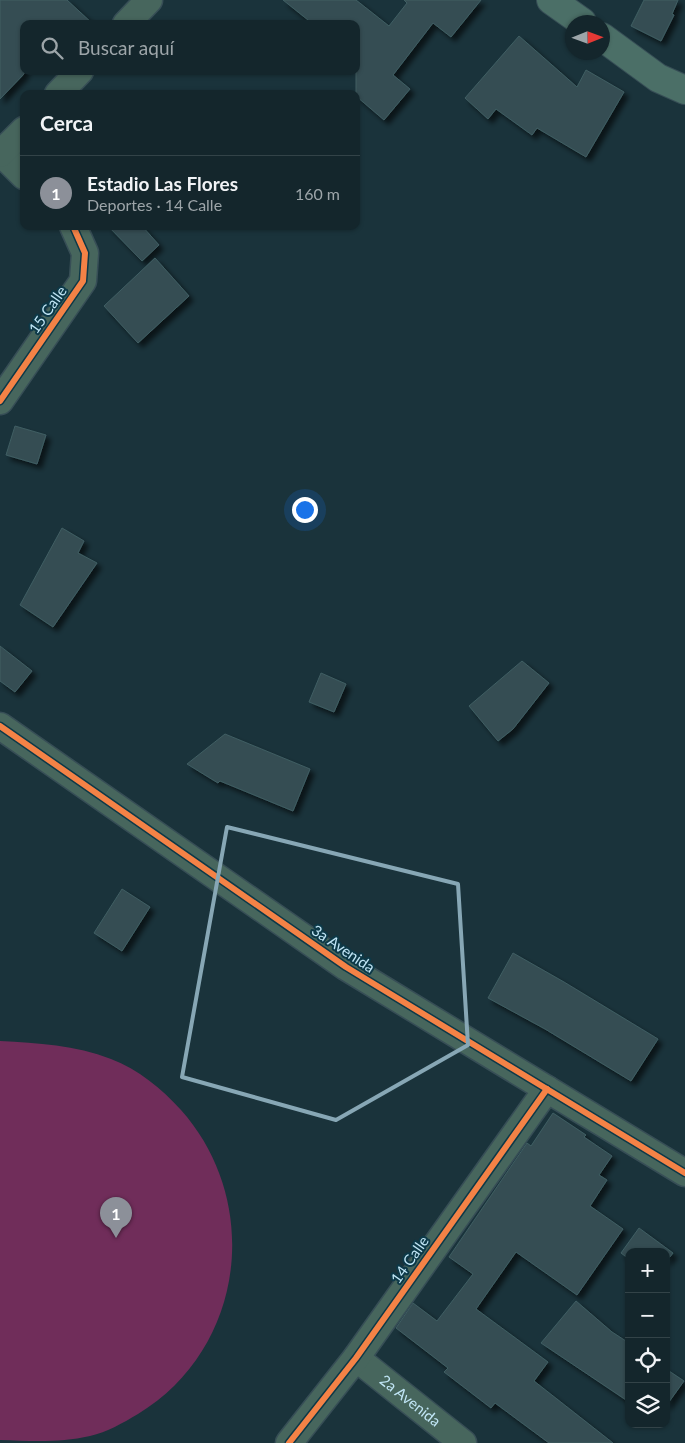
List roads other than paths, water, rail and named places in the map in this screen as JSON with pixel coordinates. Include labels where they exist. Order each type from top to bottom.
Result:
[{"type":"main road","points":[[551,0],[572,15]]},
{"type":"main road","points":[[610,44],[658,78],[685,90]]},
{"type":"street","points":[[130,20],[149,0]]},
{"type":"street","points":[[62,90],[76,75]]},
{"type":"street","points":[[20,134],[1,153],[20,172]]},
{"type":"street","name":"15 Calle","points":[[0,400],[83,281],[86,253],[75,230]]},
{"type":"street","name":"3a Avenida","points":[[0,726],[346,967],[685,1173]]},
{"type":"street","name":"14 Calle","points":[[290,1443],[356,1358],[547,1089]]},
{"type":"street","name":"2a Avenida","points":[[356,1358],[463,1443]]},
{"type":"place","name":"Estadio Las Flores","points":[[116,1238]]}]
